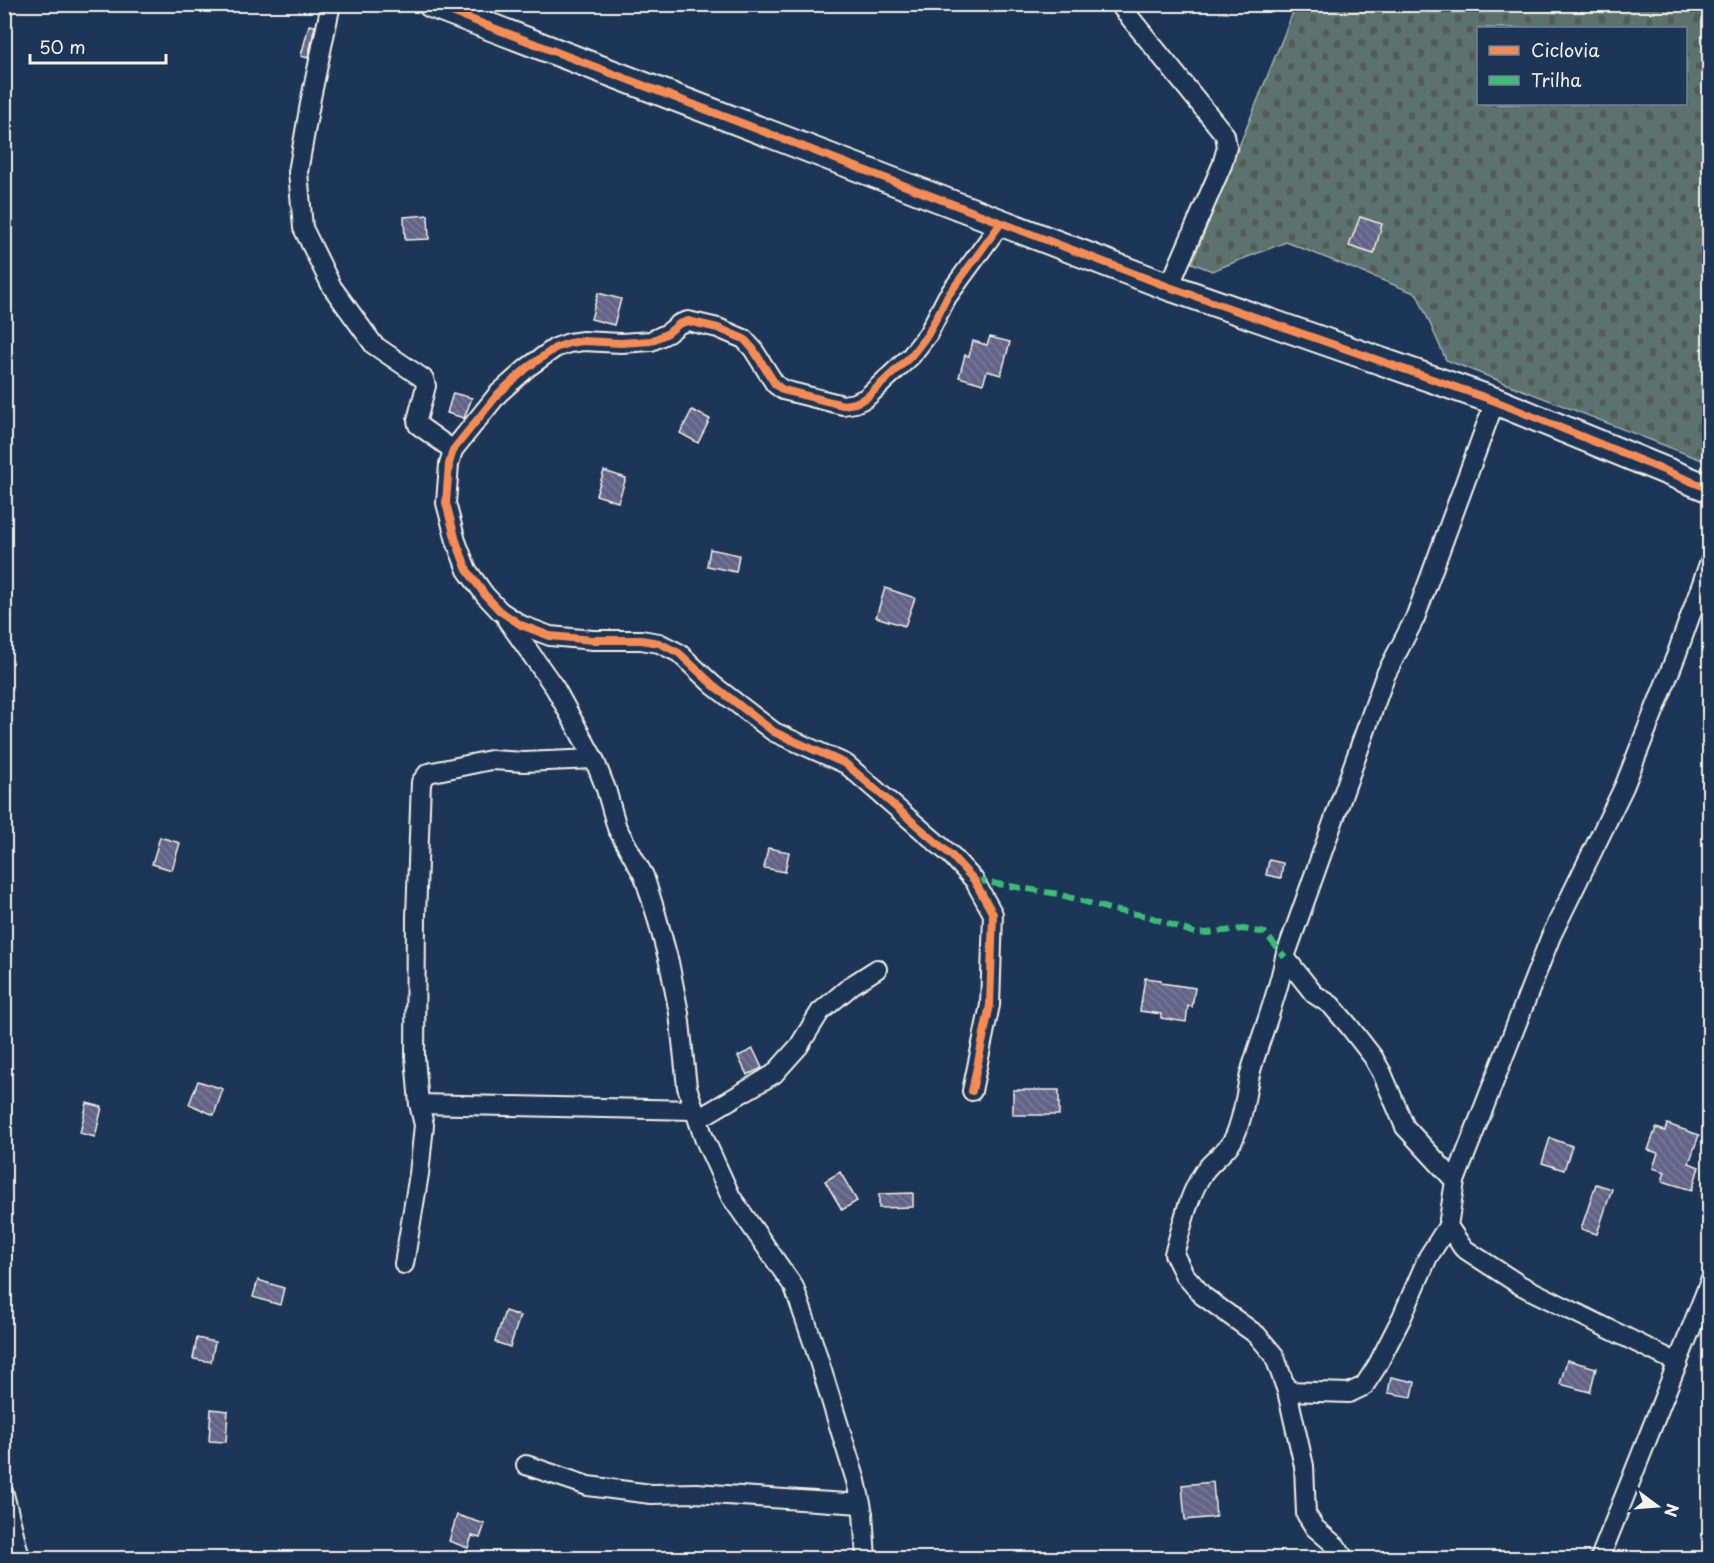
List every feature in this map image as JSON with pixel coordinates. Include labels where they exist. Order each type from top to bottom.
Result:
[{"type":"street","points":[[331,4],[298,172],[303,228],[332,287],[374,345],[424,379],[426,386],[417,420],[418,425],[453,450]]},
{"type":"street","points":[[431,4],[1169,287],[1495,401],[1710,489]]},
{"type":"street","points":[[1119,4],[1225,135],[1227,147],[1222,165],[1169,287]]},
{"type":"street","points":[[866,1558],[861,1504],[814,1345],[794,1287],[731,1197],[696,1115],[687,1087],[677,1003],[656,914],[644,876],[617,828],[606,789],[594,759],[555,688],[500,611],[467,570],[446,504],[449,464],[453,450],[498,394],[527,368],[555,348],[583,341],[621,344],[651,341],[688,321],[718,328],[744,339],[776,384],[783,390],[843,405],[855,403],[866,398],[911,356],[937,320],[946,297],[1001,223]]},
{"type":"street","points":[[1344,1558],[1336,1546],[1315,1528],[1306,1514],[1304,1466],[1287,1391],[1274,1355],[1257,1335],[1203,1296],[1184,1274],[1174,1254],[1194,1190],[1204,1171],[1232,1141],[1241,1122],[1252,1066],[1280,982],[1285,957],[1385,676],[1415,618],[1495,401]]},
{"type":"street","points":[[1287,1391],[1349,1393],[1364,1386],[1402,1317],[1428,1257],[1448,1226],[1455,1181],[1551,936],[1624,787],[1676,656],[1710,561]]},
{"type":"street","points":[[500,611],[521,625],[550,636],[593,640],[641,640],[659,643],[679,653],[713,685],[774,732],[846,764],[952,856],[974,880],[993,914],[990,1005],[972,1091]]},
{"type":"street","points":[[544,672],[544,660],[549,649],[566,638]]},
{"type":"street","points":[[404,1264],[419,1174],[424,1125],[419,1104],[415,1058],[416,916],[421,782],[428,773],[490,760],[524,762],[594,759]]},
{"type":"street","points":[[1285,957],[1314,994],[1331,1005],[1373,1057],[1405,1127],[1455,1181]]},
{"type":"street","points":[[419,1104],[696,1115],[774,1074],[799,1046],[820,1012],[852,985],[877,969]]},
{"type":"street","points":[[1448,1226],[1463,1248],[1520,1285],[1678,1363]]},
{"type":"street","points":[[1600,1558],[1678,1363],[1705,1302],[1710,1281]]},
{"type":"street","points":[[526,1465],[588,1486],[651,1494],[696,1493],[861,1504]]},
{"type":"street","points":[[4,1494],[20,1558]]},
{"type":"green space","points":[[1296,5],[1709,5],[1709,463],[1446,360],[1417,294],[1286,242],[1212,271],[1192,263]]},
{"type":"building","points":[[309,25],[315,26],[308,58],[301,56]]},
{"type":"building","points":[[428,215],[429,239],[405,240],[404,217]]},
{"type":"building","points":[[1360,217],[1382,224],[1374,254],[1349,246]]},
{"type":"building","points":[[598,293],[621,299],[614,325],[591,319]]},
{"type":"building","points":[[990,337],[1010,342],[1001,375],[987,371],[983,384],[959,377],[965,355],[969,356],[973,341],[987,345]]},
{"type":"building","points":[[453,393],[472,398],[464,418],[447,413]]},
{"type":"building","points":[[692,410],[710,419],[698,443],[680,433]]},
{"type":"building","points":[[604,471],[626,478],[618,502],[596,495]]},
{"type":"building","points":[[710,549],[739,555],[736,572],[707,566]]},
{"type":"building","points":[[885,588],[915,598],[905,626],[876,617]]},
{"type":"building","points":[[160,837],[180,843],[172,870],[152,864]]},
{"type":"building","points":[[768,848],[789,852],[785,872],[764,868]]},
{"type":"building","points":[[1269,860],[1283,863],[1281,878],[1266,875]]},
{"type":"building","points":[[1145,978],[1195,988],[1192,1007],[1188,1006],[1186,1022],[1161,1018],[1161,1014],[1140,1011]]},
{"type":"building","points":[[753,1049],[762,1068],[747,1075],[738,1056]]},
{"type":"building","points":[[198,1081],[223,1089],[214,1115],[189,1104]]},
{"type":"building","points":[[1013,1090],[1059,1090],[1059,1115],[1013,1115]]},
{"type":"building","points":[[87,1103],[102,1107],[95,1137],[80,1133]]},
{"type":"building","points":[[1667,1124],[1699,1135],[1689,1163],[1699,1167],[1692,1190],[1662,1181],[1665,1172],[1653,1168],[1658,1153],[1648,1150],[1656,1128],[1665,1131]]},
{"type":"building","points":[[1550,1138],[1572,1146],[1564,1170],[1542,1163]]},
{"type":"building","points":[[840,1172],[857,1201],[842,1210],[825,1181]]},
{"type":"building","points":[[1596,1184],[1612,1189],[1597,1234],[1581,1229]]},
{"type":"building","points":[[913,1193],[913,1207],[879,1208],[879,1194]]},
{"type":"building","points":[[258,1280],[284,1288],[280,1305],[253,1297]]},
{"type":"building","points":[[505,1311],[520,1316],[510,1347],[495,1342]]},
{"type":"building","points":[[197,1338],[215,1342],[211,1362],[193,1359]]},
{"type":"building","points":[[1567,1360],[1596,1368],[1590,1392],[1560,1384]]},
{"type":"building","points":[[1391,1377],[1415,1382],[1412,1397],[1388,1393]]},
{"type":"building","points":[[211,1409],[228,1411],[226,1442],[209,1441]]},
{"type":"building","points":[[1213,1482],[1216,1517],[1185,1520],[1182,1485]]},
{"type":"building","points":[[457,1515],[485,1524],[480,1538],[472,1536],[468,1548],[449,1541]]},
{"type":"marked path","points":[[974,880],[1058,894],[1113,910],[1147,916],[1197,934],[1243,929],[1265,933],[1285,957]]},
{"type":"cycle path","points":[[431,4],[1169,287],[1495,401],[1710,489]]},
{"type":"cycle path","points":[[972,1091],[990,1005],[993,914],[974,880],[952,856],[846,764],[774,732],[713,685],[679,653],[659,643],[641,640],[593,640],[550,636],[521,625],[500,611],[467,570],[456,541],[446,503],[449,464],[453,450],[498,394],[527,368],[555,348],[569,343],[651,341],[688,321],[718,328],[744,339],[775,384],[783,390],[843,405],[866,398],[911,356],[928,334],[947,297],[1001,223]]}]
